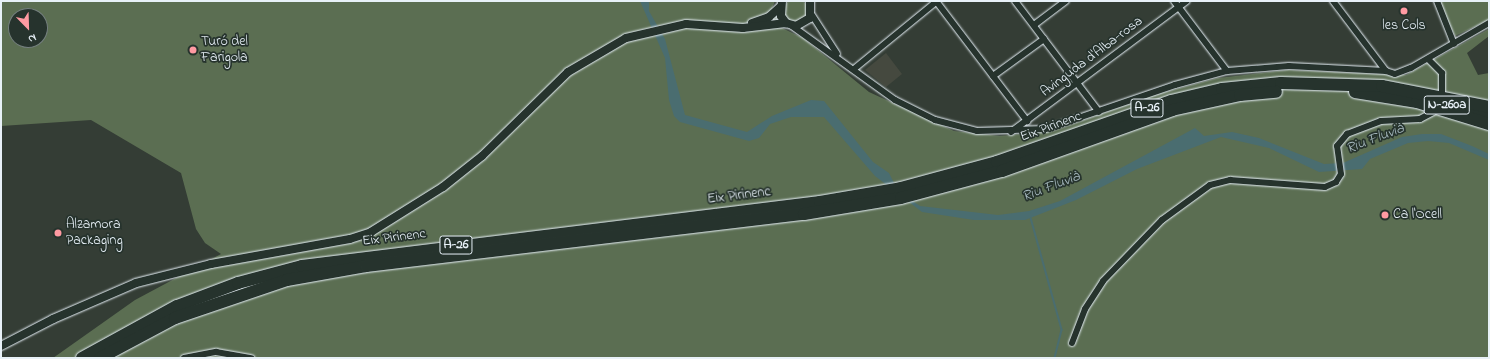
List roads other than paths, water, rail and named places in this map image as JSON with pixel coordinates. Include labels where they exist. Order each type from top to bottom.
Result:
[{"type":"highway","name":"Eix Pirinenc","points":[[82,358],[183,304],[238,283],[302,266],[849,197],[935,180],[1198,94],[1280,83],[1367,89]]},
{"type":"highway","points":[[1367,89],[1400,88],[1489,107]]},
{"type":"highway","points":[[1367,89],[1489,124]]},
{"type":"highway","name":"Eix Pirinenc","points":[[100,358],[123,344],[175,318],[237,294],[324,272],[859,206],[944,188],[1200,103],[1289,91],[1367,89]]},
{"type":"highway","points":[[105,358],[123,344]]},
{"type":"main road","name":"Eix Pirinenc","points":[[1367,89],[1405,94],[1489,116]]},
{"type":"street","points":[[810,1],[812,15],[839,57]]},
{"type":"street","points":[[854,69],[936,1],[1027,121]]},
{"type":"street","points":[[1015,1],[1099,112]]},
{"type":"street","points":[[1034,25],[1066,1]]},
{"type":"street","points":[[1174,1],[1227,71]]},
{"type":"street","name":"Avinguda d'Alba-rosa","points":[[1011,132],[1187,1]]},
{"type":"street","points":[[1333,1],[1386,71]]},
{"type":"street","points":[[1437,1],[1454,44]]},
{"type":"street","points":[[723,26],[760,21],[781,4],[789,24],[839,57],[895,100],[935,120],[977,131],[1011,132],[1046,129],[1175,85],[1227,71],[1289,66],[1386,71],[1395,74],[1428,59],[1489,23]]},
{"type":"street","points":[[1,346],[53,319],[136,283],[211,264],[350,239],[371,232],[443,187],[501,138],[556,82],[601,49],[647,31],[699,24],[743,28],[804,24],[812,15]]},
{"type":"street","points":[[993,76],[1044,39]]},
{"type":"street","points":[[1428,59],[1442,73],[1442,92]]},
{"type":"street","points":[[1072,343],[1085,309],[1104,281],[1162,220],[1210,185],[1230,180],[1325,187],[1336,182],[1341,174],[1337,146],[1347,134],[1381,121],[1420,119],[1435,111]]},
{"type":"street","points":[[184,358],[216,352],[251,358]]},
{"type":"water","points":[[640,1],[649,1],[649,11],[665,39],[685,115],[747,132],[772,116],[811,100],[824,101],[873,162],[889,173],[898,191],[920,206],[998,215],[1029,211],[1060,201],[1195,128],[1204,136],[1232,132],[1259,138],[1324,164],[1343,163],[1402,137],[1422,134],[1441,134],[1472,146],[1489,154],[1489,160],[1449,143],[1428,141],[1408,143],[1370,159],[1362,169],[1319,172],[1269,148],[1221,137],[1137,169],[1076,200],[1025,220],[974,220],[922,212],[875,176],[824,117],[791,117],[770,124],[759,138],[749,141],[680,122],[674,116],[669,100],[665,58]]},
{"type":"waterway","points":[[1031,218],[1062,330],[1055,358]]},
{"type":"place","name":"les Cols","points":[[1404,11]]},
{"type":"place","name":"Turó del Farigola","points":[[193,50]]},
{"type":"place","name":"Ca l'Ocell","points":[[1385,215]]},
{"type":"place","name":"Alzamora Packaging","points":[[58,233]]},
{"type":"water label","name":"Riu Fluvià","points":[[1375,139]]},
{"type":"water label","name":"Riu Fluvià","points":[[1051,187]]}]
